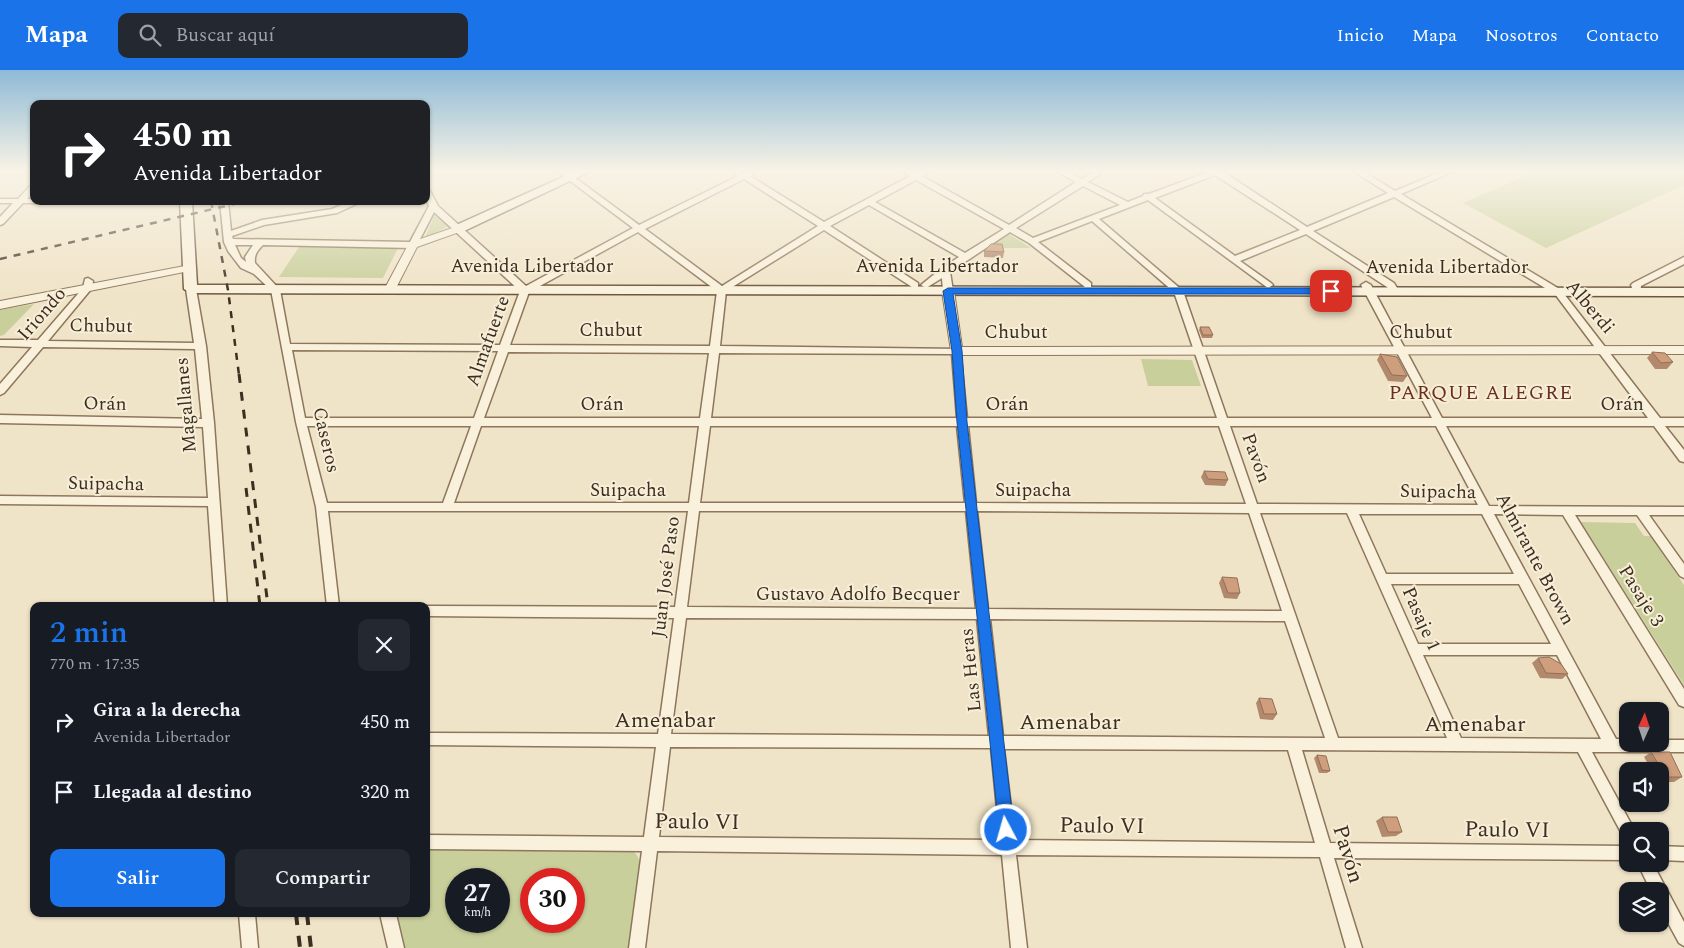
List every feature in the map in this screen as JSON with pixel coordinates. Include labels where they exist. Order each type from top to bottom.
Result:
[{"type":"main road","name":"Magallanes","points":[[187,212],[190,287]]},
{"type":"main road","points":[[454,228],[488,212]]},
{"type":"main road","name":"Avenida Libertador","points":[[722,287],[920,285],[948,288],[1088,285],[1175,288],[1268,285],[1368,288]]},
{"type":"main road","name":"Avenida Libertador","points":[[190,287],[1637,288],[1684,286]]},
{"type":"main road","name":"Avenida Libertador","points":[[1637,288],[1684,292]]},
{"type":"street","points":[[0,222],[10,212]]},
{"type":"street","points":[[225,212],[228,239],[232,252],[244,267],[254,271],[273,287]]},
{"type":"street","points":[[228,239],[262,223],[328,212]]},
{"type":"street","points":[[391,287],[430,212]]},
{"type":"street","name":"Almafuerte","points":[[439,212],[454,228],[526,286],[447,507]]},
{"type":"street","points":[[619,212],[722,287],[851,212]]},
{"type":"street","points":[[526,286],[672,212]]},
{"type":"street","points":[[802,212],[920,285],[1036,212]]},
{"type":"street","points":[[887,212],[965,257]]},
{"type":"street","points":[[980,212],[1032,241],[1088,285]]},
{"type":"street","points":[[1032,241],[1109,212]]},
{"type":"street","points":[[1169,212],[1268,285]]},
{"type":"street","points":[[1279,212],[1393,288]]},
{"type":"street","points":[[1234,260],[1351,212]]},
{"type":"street","name":"Alberdi","points":[[1425,212],[1553,288],[1603,350],[1684,458]]},
{"type":"street","points":[[1093,218],[1175,288]]},
{"type":"street","points":[[228,239],[260,243],[413,245],[454,228]]},
{"type":"street","points":[[254,271],[250,258],[253,249],[260,243]]},
{"type":"street","points":[[1637,288],[1684,260]]},
{"type":"street","points":[[0,305],[87,285],[189,265]]},
{"type":"street","name":"Las Heras","points":[[945,270],[957,351],[962,422],[1019,948]]},
{"type":"street","points":[[0,298],[87,285]]},
{"type":"street","name":"Iriondo","points":[[0,391],[87,285]]},
{"type":"street","name":"Magallanes","points":[[190,287],[201,346],[209,423],[221,602]]},
{"type":"street","name":"Caseros","points":[[273,287],[301,422],[322,507],[333,602]]},
{"type":"street","name":"Juan José Paso","points":[[637,948],[722,287]]},
{"type":"street","name":"Pavón","points":[[1175,288],[1334,745]]},
{"type":"street","name":"Almirante Brown","points":[[1368,288],[1612,746]]},
{"type":"street","name":"Chubut","points":[[0,343],[201,346]]},
{"type":"street","name":"Chubut","points":[[287,348],[957,351],[1684,350]]},
{"type":"street","name":"Orán","points":[[0,420],[209,423]]},
{"type":"street","name":"Orán","points":[[301,422],[1684,422]]},
{"type":"street","name":"Suipacha","points":[[0,500],[213,502]]},
{"type":"street","name":"Suipacha","points":[[322,507],[972,507],[1684,511]]},
{"type":"street","name":"Pasaje 1","points":[[1351,509],[1457,745]]},
{"type":"street","name":"Pasaje 3","points":[[1566,510],[1684,701]]},
{"type":"street","points":[[1640,511],[1684,573]]},
{"type":"street","points":[[1382,578],[1523,579]]},
{"type":"street","name":"Gustavo Adolfo Becquer","points":[[430,611],[1289,616]]},
{"type":"street","points":[[1414,649],[1561,650]]},
{"type":"street","name":"Amenabar","points":[[430,739],[664,742],[1684,746]]},
{"type":"street","name":"Pavón","points":[[1293,744],[1354,948]]},
{"type":"street","points":[[1582,746],[1623,822]]},
{"type":"street","name":"Paulo VI","points":[[430,842],[1619,853]]},
{"type":"street","points":[[1669,853],[1684,854]]},
{"type":"street","points":[[1669,909],[1684,938]]},
{"type":"street","points":[[247,917],[250,948]]},
{"type":"street","points":[[389,917],[396,948]]},
{"type":"green space","points":[[1480,212],[1625,212],[1546,248]]},
{"type":"green space","points":[[435,213],[449,226],[425,238]]},
{"type":"green space","points":[[1009,234],[1031,248],[987,248]]},
{"type":"green space","points":[[299,247],[398,248],[383,278],[279,277]]},
{"type":"green space","points":[[34,304],[4,335],[0,336],[0,310]]},
{"type":"green space","points":[[1141,359],[1192,360],[1201,386],[1148,386]]},
{"type":"green space","points":[[1581,522],[1635,523],[1644,536],[1651,536],[1684,585],[1684,685]]},
{"type":"green space","points":[[430,848],[631,850],[637,856],[640,870],[630,948],[402,948],[396,917],[430,917]]},
{"type":"building","points":[[991,244],[1002,244],[1004,252],[984,251]]},
{"type":"building","points":[[1200,327],[1209,327],[1213,335],[1203,335]]},
{"type":"building","points":[[1652,352],[1665,353],[1673,362],[1661,363]]},
{"type":"building","points":[[1380,354],[1397,357],[1407,376],[1392,375]]},
{"type":"building","points":[[1204,471],[1225,472],[1228,480],[1208,479]]},
{"type":"building","points":[[1222,577],[1237,578],[1240,593],[1228,593]]},
{"type":"building","points":[[1549,657],[1561,664],[1568,674],[1546,673],[1538,658]]},
{"type":"building","points":[[1259,698],[1272,699],[1277,714],[1264,714]]},
{"type":"building","points":[[1651,752],[1670,752],[1682,777],[1669,777],[1669,762],[1657,762]]},
{"type":"building","points":[[1317,755],[1326,756],[1330,771],[1322,770]]},
{"type":"building","points":[[1382,817],[1397,817],[1402,832],[1388,832]]},
{"type":"railway","points":[[0,259],[200,212]]},
{"type":"railway","points":[[213,212],[228,290],[239,375]]},
{"type":"railway","points":[[239,374],[268,602]]},
{"type":"railway","points":[[246,488],[260,602]]},
{"type":"railway","points":[[296,917],[300,948]]},
{"type":"railway","points":[[307,917],[311,948]]},
{"type":"district","name":"PARQUE ALEGRE","points":[[1481,393]]},
{"type":"route","points":[[1006,830],[962,422],[957,351],[948,291],[1331,291]]}]
